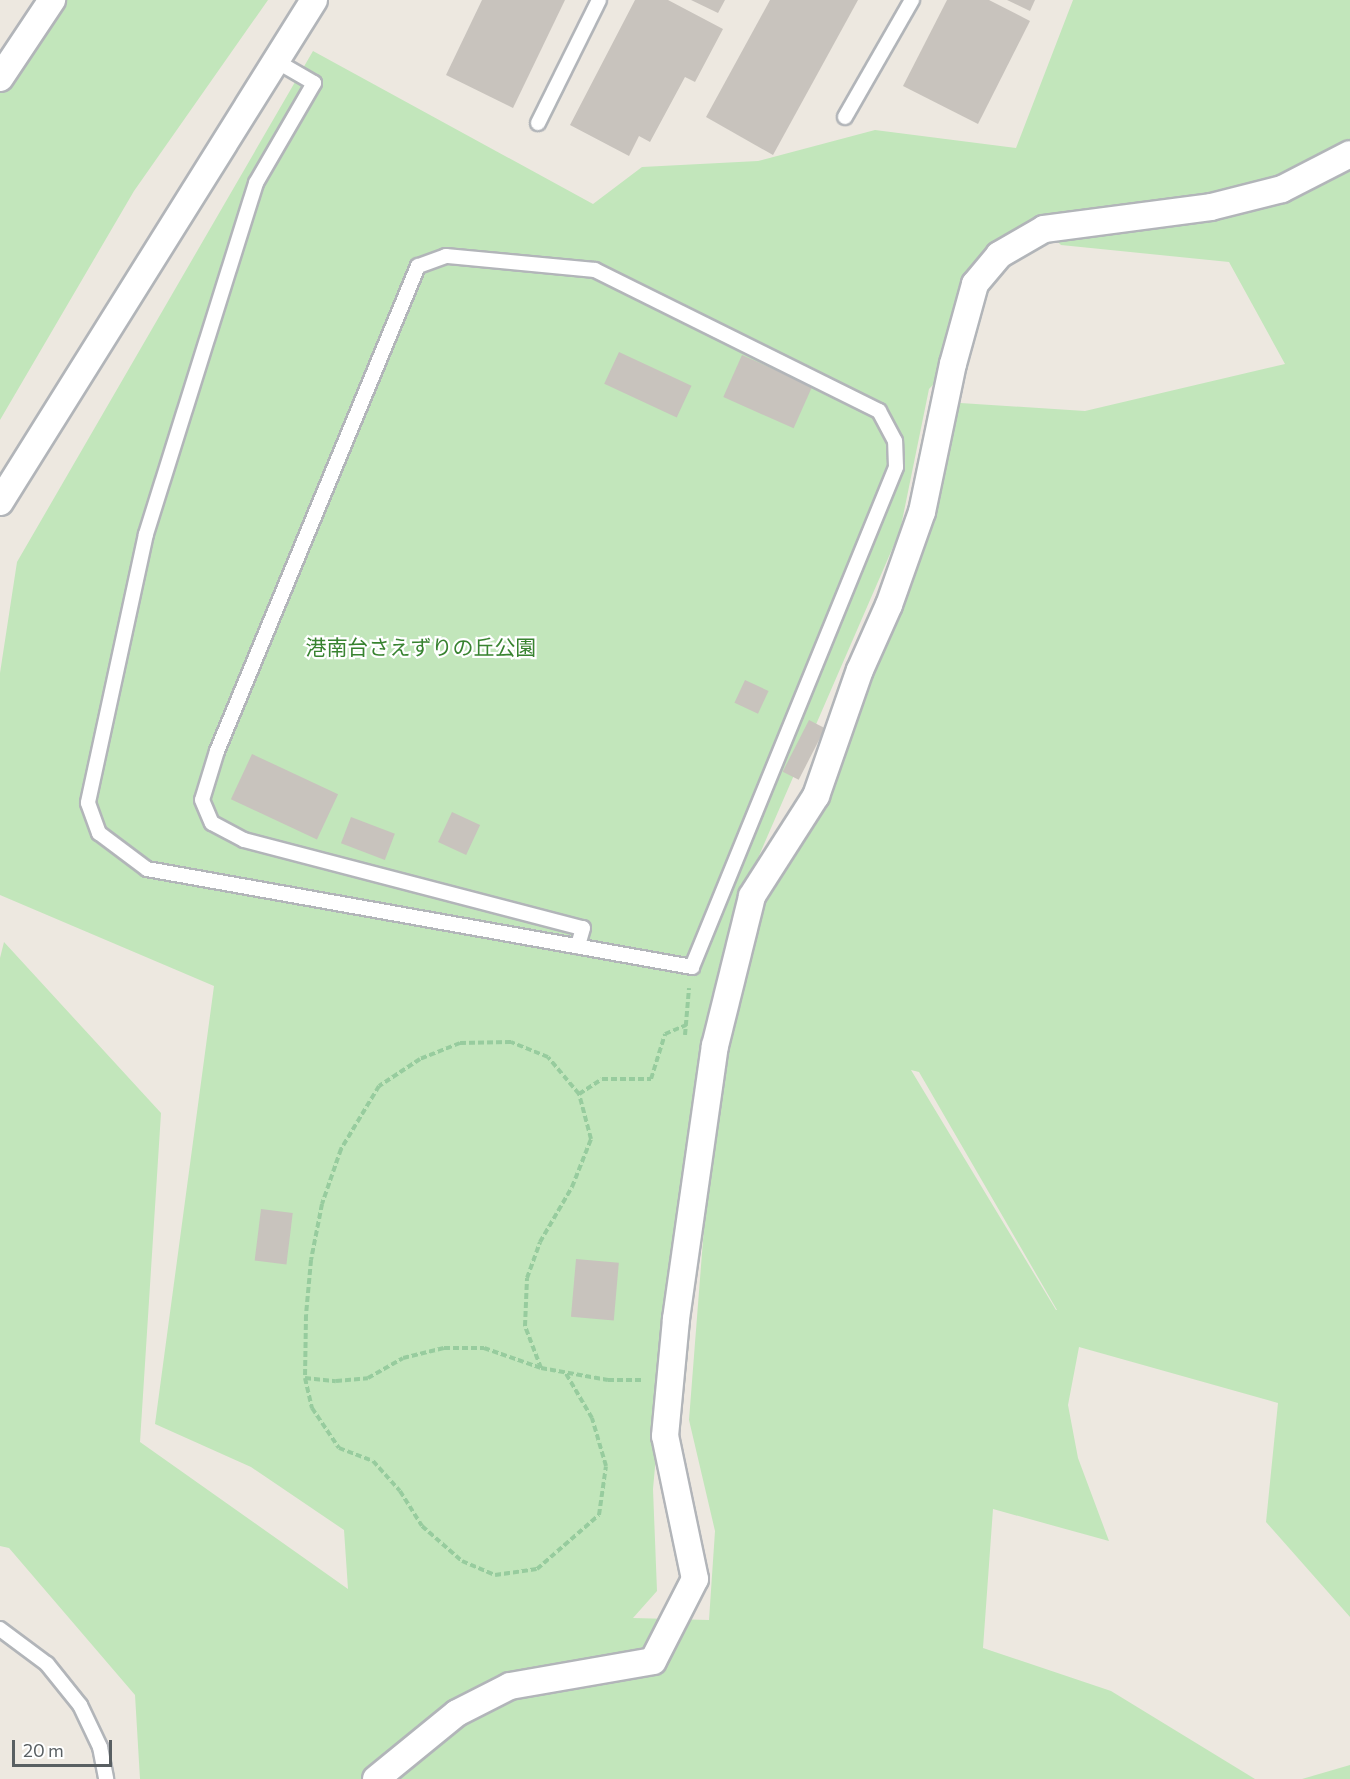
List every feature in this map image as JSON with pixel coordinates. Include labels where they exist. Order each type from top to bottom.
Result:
[{"type":"street","points":[[0,78],[52,0]]},
{"type":"street","points":[[0,502],[314,0]]},
{"type":"street","points":[[376,1779],[457,1713],[510,1686],[653,1661],[695,1579],[665,1436],[676,1319],[715,1046],[752,896],[816,796],[860,670],[889,605],[922,513],[953,364],[975,284],[999,255],[1044,229],[1211,207],[1282,189],[1350,154]]},
{"type":"lane","points":[[538,123],[599,0]]},
{"type":"lane","points":[[845,117],[912,0]]},
{"type":"lane","points":[[276,62],[314,83],[256,183],[146,534],[88,803],[99,833],[147,869],[692,967],[896,466],[895,441],[879,411],[595,270],[446,256],[418,266],[217,751],[202,800],[212,824],[244,840],[583,928],[578,946]]},
{"type":"lane","points":[[0,1629],[47,1664],[80,1706],[100,1747],[106,1779]]},
{"type":"path","points":[[684,1037],[692,967]]},
{"type":"path","points":[[579,1094],[602,1079],[651,1079],[665,1034],[686,1025]]},
{"type":"path","points":[[541,1368],[525,1326],[527,1278],[540,1242],[572,1187],[591,1139],[579,1094],[548,1058],[511,1042],[460,1043],[420,1059],[379,1086],[341,1149],[322,1204],[311,1260],[306,1315],[305,1378],[312,1408],[339,1448],[373,1461],[399,1491],[422,1526],[462,1561],[495,1575],[537,1569],[599,1515],[606,1466],[592,1418],[565,1372]]},
{"type":"path","points":[[305,1378],[336,1381],[368,1378],[403,1358],[444,1348],[484,1348],[541,1368],[608,1380],[647,1380]]},
{"type":"green space","points":[[52,0],[268,0],[134,191],[0,420],[0,78]]},
{"type":"green space","name":"港南台さえずりの丘公園","points":[[1073,0],[1350,0],[1350,1617],[1266,1522],[1278,1403],[1079,1347],[1068,1405],[1078,1458],[1109,1541],[993,1509],[983,1648],[1111,1691],[1255,1779],[140,1779],[135,1695],[9,1548],[0,1546],[0,958],[4,942],[161,1113],[140,1442],[348,1589],[344,1530],[251,1467],[155,1424],[214,986],[0,895],[0,673],[17,562],[313,51],[593,204],[642,167],[758,161],[875,130],[1016,148]],"holes":[[[1044,229],[1061,245],[1229,262],[1285,364],[1085,411],[945,402],[923,506],[889,605],[860,670],[816,796],[752,896],[720,1022],[689,1420],[715,1531],[709,1620],[633,1618],[657,1591],[653,1489],[666,1346],[716,1002],[745,888],[900,531],[929,389],[953,364],[975,284],[999,255]],[[911,1070],[919,1072],[1057,1310],[1056,1310]]]},
{"type":"green space","points":[[1350,1765],[1350,1779],[1302,1779]]},
{"type":"building","points":[[482,0],[565,0],[513,108],[446,75]]},
{"type":"building","points":[[635,0],[668,0],[723,29],[695,82],[685,77],[650,142],[639,136],[629,156],[570,125]]},
{"type":"building","points":[[691,0],[725,0],[718,13]]},
{"type":"building","points":[[770,0],[858,0],[773,155],[706,117]]},
{"type":"building","points":[[947,0],[989,0],[1030,21],[978,124],[903,86]]},
{"type":"building","points":[[1007,0],[1035,0],[1030,11]]},
{"type":"building","points":[[619,352],[692,386],[677,418],[604,384]]},
{"type":"building","points":[[742,355],[812,386],[794,428],[723,397]]},
{"type":"building","points":[[745,680],[769,691],[758,714],[734,703]]},
{"type":"building","points":[[809,720],[825,728],[799,780],[783,772]]},
{"type":"building","points":[[252,754],[338,794],[317,839],[231,799]]},
{"type":"building","points":[[452,812],[480,825],[466,855],[438,842]]},
{"type":"building","points":[[351,817],[395,834],[385,860],[341,843]]},
{"type":"building","points":[[261,1209],[293,1213],[286,1265],[255,1261]]},
{"type":"building","points":[[576,1259],[619,1263],[614,1321],[571,1317]]}]
